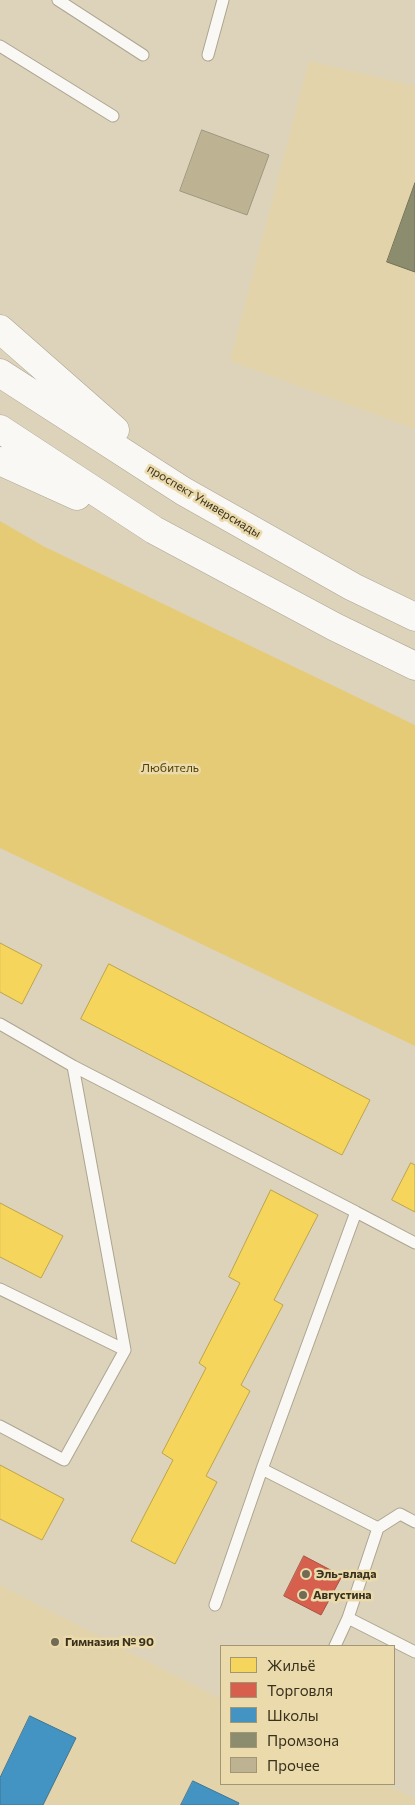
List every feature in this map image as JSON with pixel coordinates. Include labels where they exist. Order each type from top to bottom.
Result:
[{"type":"main road","points":[[0,329],[183,491]]},
{"type":"main road","name":"проспект Универсиады","points":[[0,373],[183,491],[354,587],[415,617]]},
{"type":"main road","points":[[0,429],[154,530]]},
{"type":"main road","points":[[0,461],[154,530],[335,627],[415,666]]},
{"type":"lane","points":[[58,0],[143,55]]},
{"type":"lane","points":[[208,55],[223,0]]},
{"type":"lane","points":[[0,46],[114,116]]},
{"type":"lane","points":[[0,1024],[73,1066],[415,1243]]},
{"type":"lane","points":[[0,1426],[64,1460],[125,1350],[73,1066]]},
{"type":"lane","points":[[215,1606],[262,1469],[356,1212]]},
{"type":"lane","points":[[0,1289],[125,1350]]},
{"type":"lane","points":[[262,1469],[378,1528]]},
{"type":"lane","points":[[335,1645],[348,1618],[378,1528],[400,1514],[415,1522]]},
{"type":"lane","points":[[348,1618],[415,1652]]},
{"type":"shaded area","points":[[309,61],[415,86],[415,429],[230,361]]},
{"type":"shaded area","name":"Гимназия № 90","points":[[0,1585],[220,1698],[220,1785],[387,1785],[415,1799],[415,1805],[0,1805]]},
{"type":"green space","name":"Любитель","points":[[0,521],[43,546],[415,725],[415,1046],[0,848]]},
{"type":"building: Жильё","points":[[0,943],[42,965],[22,1004],[0,992]]},
{"type":"building: Жильё","points":[[109,964],[370,1100],[342,1155],[81,1019]]},
{"type":"building: Жильё","points":[[411,1163],[415,1165],[415,1212],[392,1200]]},
{"type":"building: Жильё","points":[[271,1190],[318,1215],[274,1300],[283,1305],[241,1385],[250,1391],[206,1476],[217,1482],[175,1564],[131,1541],[173,1460],[162,1453],[206,1368],[199,1363],[240,1283],[229,1277]]},
{"type":"building: Жильё","points":[[0,1203],[63,1236],[41,1278],[0,1257]]},
{"type":"building: Жильё","points":[[0,1465],[64,1499],[42,1540],[0,1519]]},
{"type":"building: Торговля","points":[[304,1556],[342,1576],[321,1615],[284,1596]]},
{"type":"building: Школы","points":[[30,1716],[76,1738],[43,1805],[0,1805],[0,1778]]},
{"type":"building: Школы","points":[[193,1781],[239,1803],[238,1805],[181,1805]]},
{"type":"building: Промзона","points":[[415,183],[415,272],[387,262]]},
{"type":"building: Прочее","points":[[202,130],[269,155],[247,215],[180,191]]},
{"type":"place","name":"Эль-влада","points":[[306,1574]]},
{"type":"place","name":"Августина","points":[[303,1595]]},
{"type":"place","name":"Гимназия № 90","points":[[55,1642]]}]
